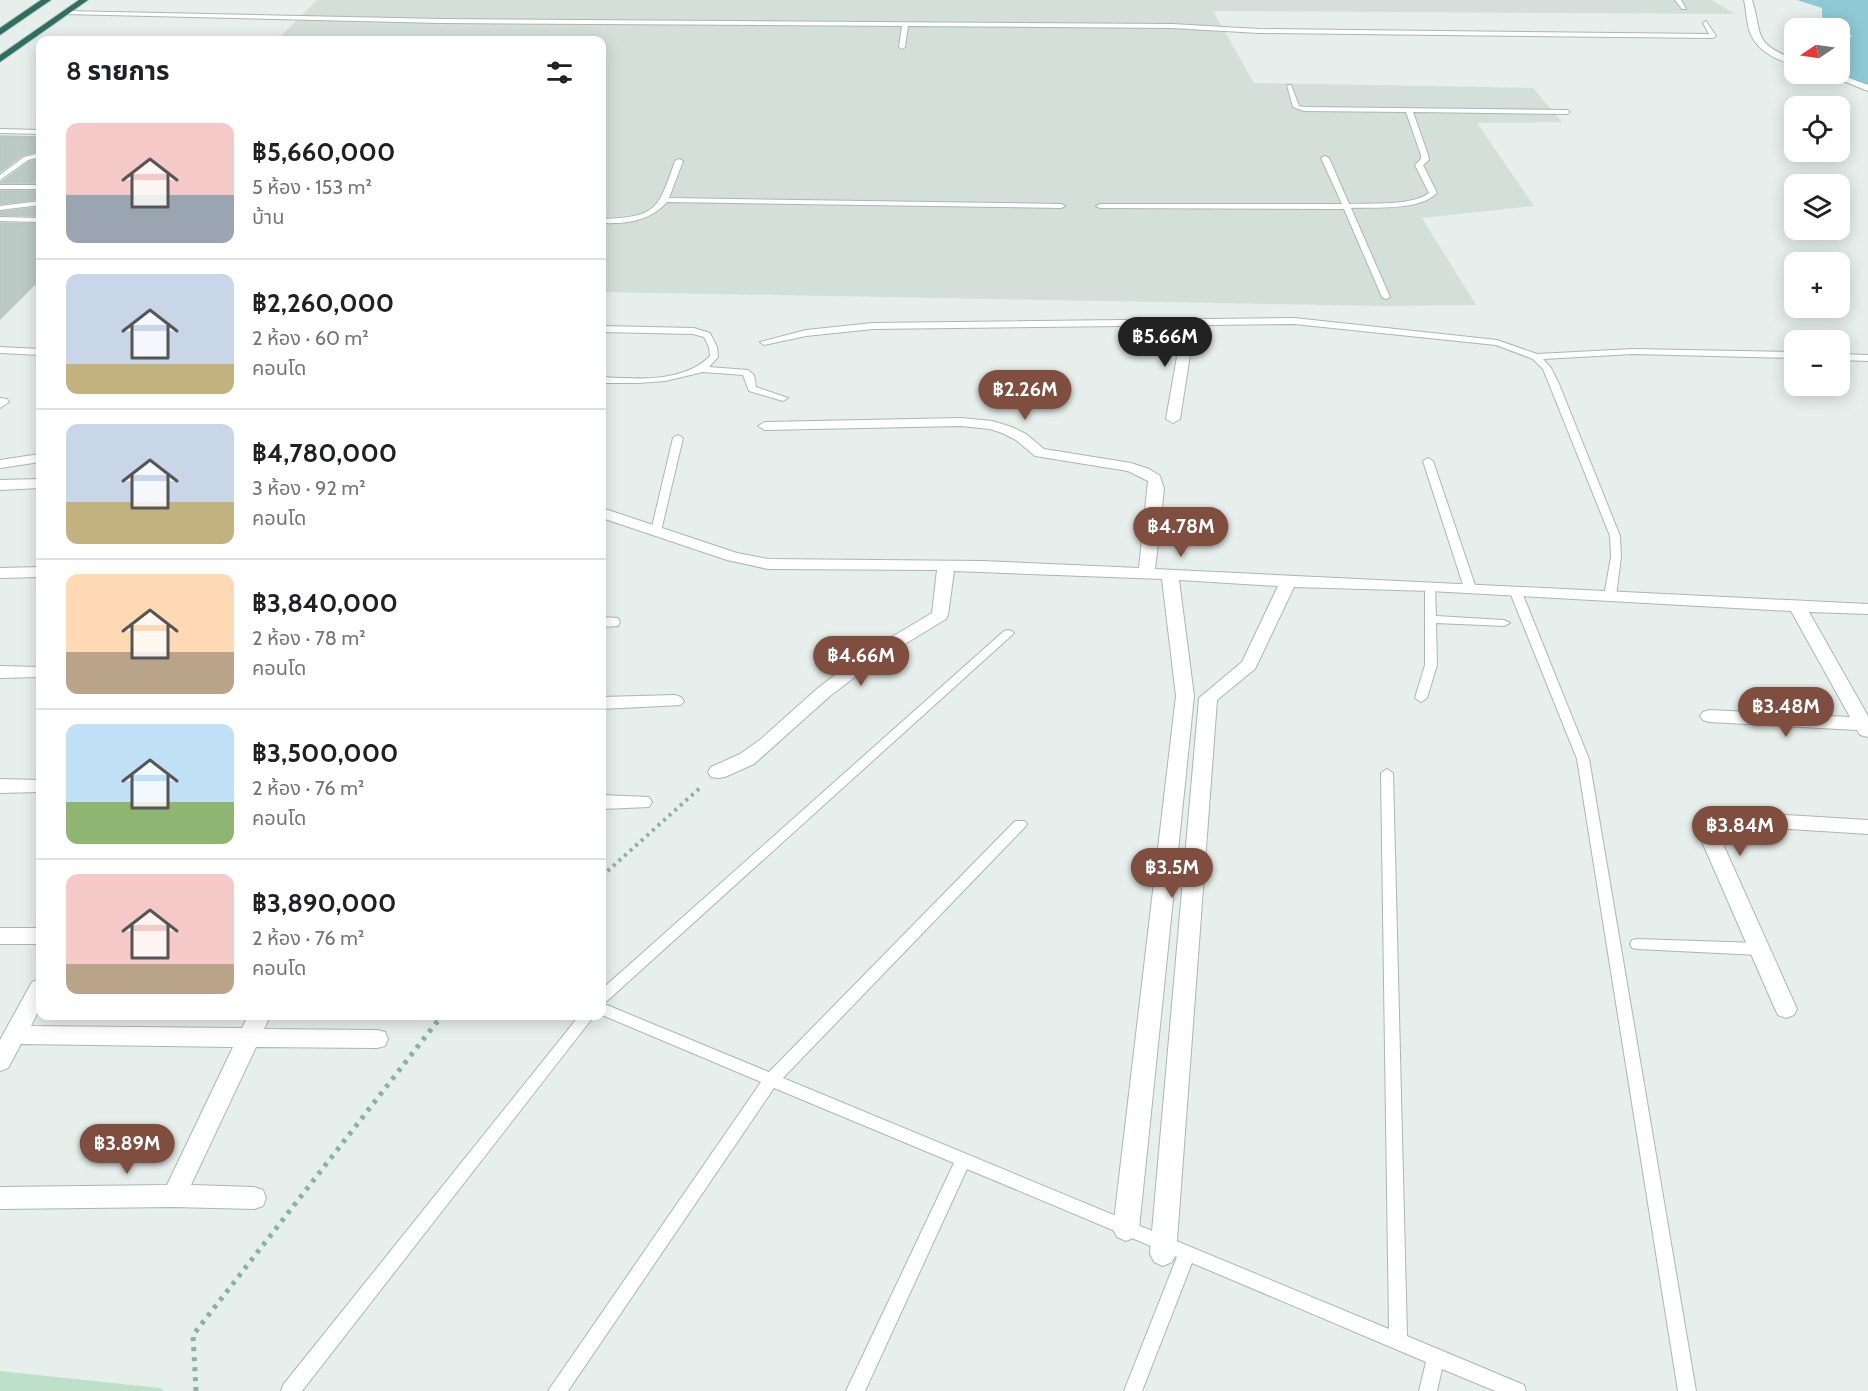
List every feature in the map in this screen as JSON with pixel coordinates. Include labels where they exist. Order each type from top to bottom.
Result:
[{"type":"highway","points":[[0,32],[47,0]]},
{"type":"highway","points":[[0,59],[84,0]]},
{"type":"street","points":[[1748,0],[1753,29],[1758,42],[1784,59]]},
{"type":"street","points":[[1850,81],[1868,88]]},
{"type":"street","points":[[1173,419],[1189,323]]},
{"type":"street","points":[[765,426],[961,422],[992,425],[1021,437],[1040,453],[1131,467],[1144,472],[1155,479],[1156,489],[1146,573]]},
{"type":"street","points":[[0,464],[36,459]]},
{"type":"street","points":[[0,485],[36,484]]},
{"type":"street","points":[[606,514],[733,557],[768,564],[946,566],[1146,573],[1868,609]]},
{"type":"street","points":[[718,772],[754,754],[824,692],[866,660],[940,615],[946,566]]},
{"type":"street","points":[[0,573],[36,572]]},
{"type":"street","points":[[1126,1229],[1185,696],[1170,574]]},
{"type":"street","points":[[1163,1250],[1208,698],[1250,665],[1288,581]]},
{"type":"street","points":[[1797,606],[1866,728]]},
{"type":"street","points":[[0,672],[36,672]]},
{"type":"street","points":[[606,703],[675,701]]},
{"type":"street","points":[[1709,716],[1866,728]]},
{"type":"street","points":[[0,786],[36,786]]},
{"type":"street","points":[[606,802],[642,802]]},
{"type":"street","points":[[1786,1009],[1713,844],[1709,826],[1722,818],[1868,826]]},
{"type":"street","points":[[0,936],[36,936]]},
{"type":"street","points":[[0,1061],[36,996]]},
{"type":"street","points":[[16,1035],[254,1026],[377,1039]]},
{"type":"street","points":[[174,1196],[254,1026]]},
{"type":"street","points":[[0,1198],[174,1196],[254,1198]]},
{"type":"lane","points":[[1678,0],[1684,8]]},
{"type":"lane","points":[[66,13],[441,21],[1172,26],[1259,31],[1713,36],[1706,23]]},
{"type":"lane","points":[[902,47],[905,24]]},
{"type":"lane","points":[[1289,86],[1296,107],[1304,110],[1567,112]]},
{"type":"lane","points":[[1100,206],[1348,208],[1425,200],[1433,193],[1419,165],[1425,160],[1426,151],[1419,141],[1409,110]]},
{"type":"lane","points":[[0,131],[36,132]]},
{"type":"lane","points":[[0,178],[29,156],[36,155]]},
{"type":"lane","points":[[1325,158],[1386,297]]},
{"type":"lane","points":[[606,221],[644,216],[656,211],[664,200],[679,161]]},
{"type":"lane","points":[[21,163],[36,162]]},
{"type":"lane","points":[[0,187],[36,188]]},
{"type":"lane","points":[[664,200],[1061,206]]},
{"type":"lane","points":[[0,208],[36,204]]},
{"type":"lane","points":[[0,219],[36,220]]},
{"type":"lane","points":[[764,342],[806,333],[873,326],[1294,321],[1497,343],[1536,357],[1588,353],[1677,352],[1784,355]]},
{"type":"lane","points":[[606,329],[686,330],[707,335],[713,347],[714,357],[700,369]]},
{"type":"lane","points":[[0,350],[36,352]]},
{"type":"lane","points":[[1536,357],[1547,368],[1615,536],[1616,557],[1610,596]]},
{"type":"lane","points":[[1850,357],[1868,358]]},
{"type":"lane","points":[[606,380],[646,380],[700,369],[745,372],[749,375],[752,389],[783,398]]},
{"type":"lane","points":[[656,531],[678,438]]},
{"type":"lane","points":[[1428,461],[1470,588]]},
{"type":"lane","points":[[1421,698],[1431,665],[1430,586]]},
{"type":"lane","points":[[1515,590],[1583,759],[1687,1391]]},
{"type":"lane","points":[[1430,619],[1504,623]]},
{"type":"lane","points":[[606,994],[1008,633]]},
{"type":"lane","points":[[1387,773],[1398,1342]]},
{"type":"lane","points":[[557,1391],[771,1080],[1020,824]]},
{"type":"lane","points":[[1637,944],[1759,948]]},
{"type":"lane","points":[[606,1011],[1126,1229],[1163,1250],[1187,1254],[1517,1391]]},
{"type":"lane","points":[[290,1391],[584,1020]]},
{"type":"lane","points":[[855,1391],[963,1161]]},
{"type":"lane","points":[[1133,1391],[1187,1254]]},
{"type":"lane","points":[[1428,1391],[1436,1358]]},
{"type":"path","points":[[606,872],[718,772]]},
{"type":"path","points":[[196,1391],[193,1335],[440,1020]]},
{"type":"shaded area","points":[[317,0],[1712,0],[1735,14],[1213,11],[1254,83],[1533,88],[1562,122],[1477,123],[1534,206],[1422,218],[1476,305],[1382,306],[606,292],[606,36],[281,36]]},
{"type":"green space","points":[[0,1371],[160,1388],[164,1391],[0,1391]]},
{"type":"water","points":[[1797,0],[1868,0],[1868,89],[1850,83],[1850,38],[1852,36],[1850,35],[1850,18],[1824,18],[1822,8]]},
{"type":"building","points":[[0,136],[36,137],[36,152],[23,155],[0,172]]},
{"type":"building","points":[[36,160],[36,183],[0,183],[29,162]]},
{"type":"building","points":[[0,191],[36,191],[36,200],[0,204]]},
{"type":"building","points":[[36,208],[36,216],[0,215],[0,212]]},
{"type":"building","points":[[0,223],[36,224],[36,283],[0,319]]}]
